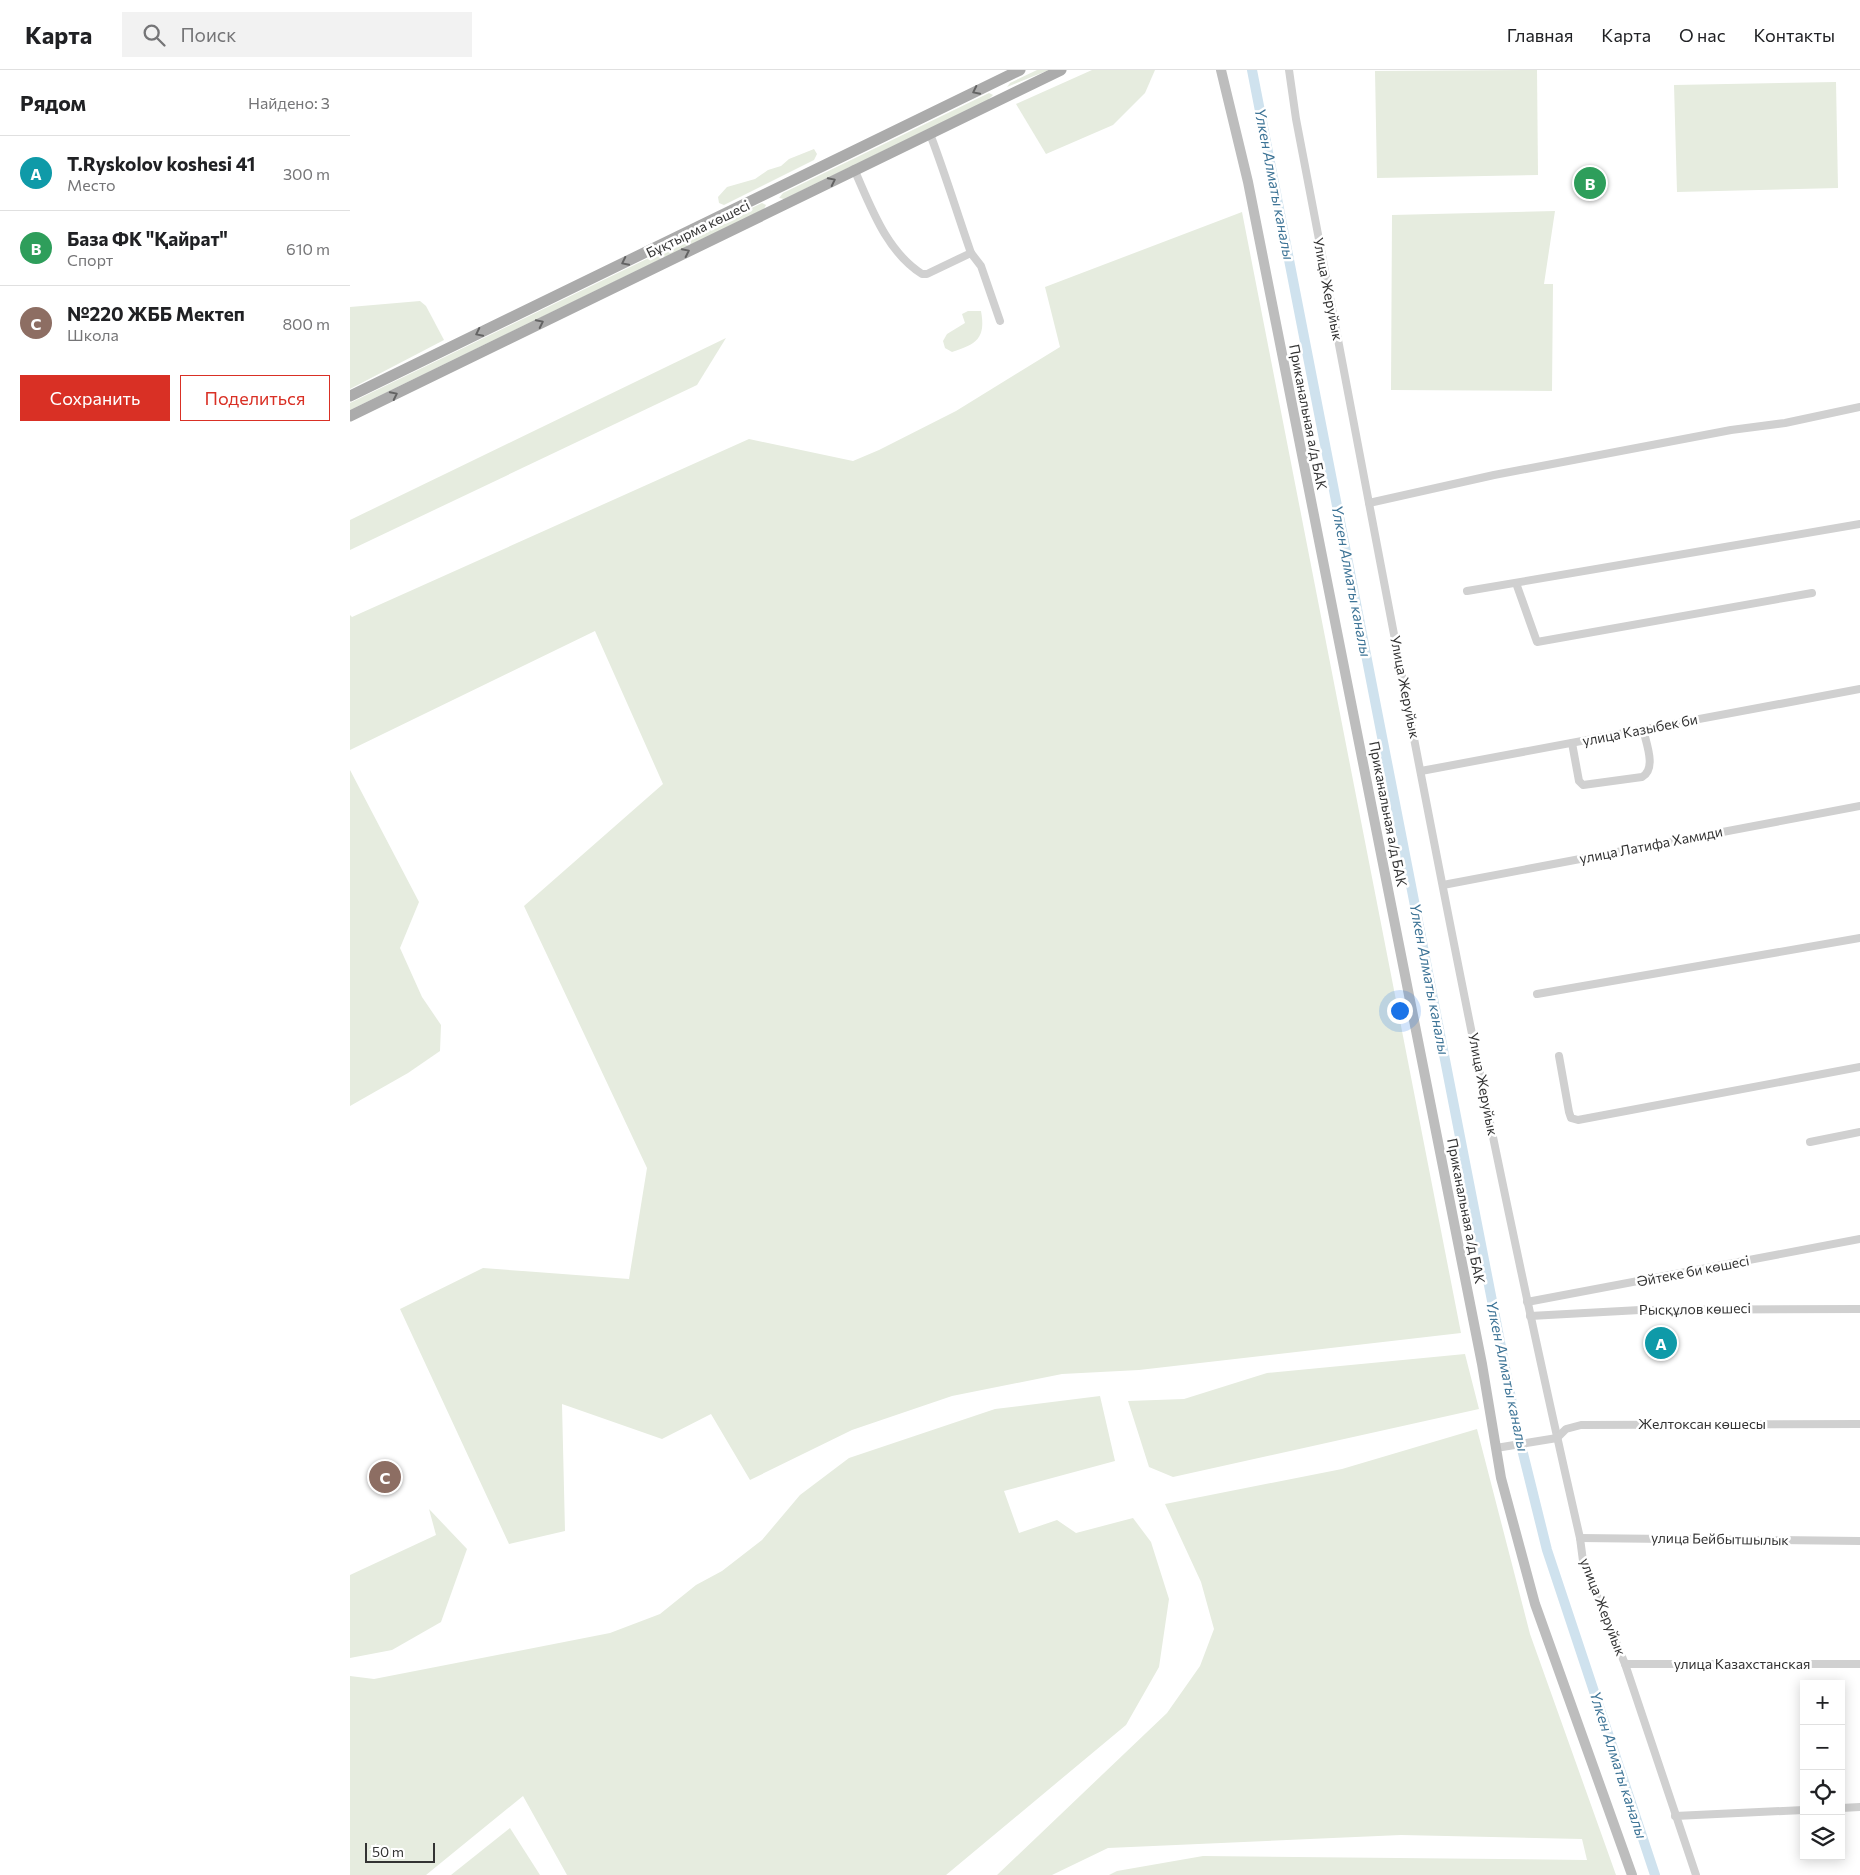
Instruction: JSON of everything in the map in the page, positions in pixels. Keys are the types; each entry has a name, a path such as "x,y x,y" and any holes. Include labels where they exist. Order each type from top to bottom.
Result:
{"main road":[{"name":"Бұқтырма көшесі","path":"350,396 1020,70"},
{"name":"Бұқтырма көшесі","path":"350,416 854,169 1061,70"},
{"path":"994,83 1001,98"},
{"path":"770,192 776,208"}],"street":[{"name":"Приканальная а/д БАК","path":"1221,70 1248,182 1328,582 1479,1348 1501,1478 1535,1604 1632,1875"},
{"name":"Улица Жеруйык","path":"1288,70 1443,885 1527,1302"},
{"path":"930,134 950,186 956,211 971,253 981,266 1000,321"},
{"path":"854,169 881,228 897,251 915,269 927,274 971,253"},
{"path":"1369,503 1494,475 1731,430 1785,423 1860,407"},
{"path":"1467,591 1860,524"},
{"path":"1516,583 1537,642 1812,593"},
{"name":"улица Казыбек би","path":"1421,771 1860,689"},
{"path":"1572,744 1579,781 1583,785 1642,777 1647,774 1650,768 1643,729"},
{"name":"улица Латифа Хамиди","path":"1443,885 1860,806"},
{"path":"1537,994 1860,938"},
{"path":"1559,1056 1569,1112 1571,1118 1578,1120 1860,1067"},
{"path":"1810,1142 1860,1132"},
{"name":"Әйтеке би көшесі","path":"1527,1302 1860,1239"},
{"name":"улица Жеруйык","path":"1527,1302 1584,1561 1624,1664 1696,1875"},
{"name":"Рысқұлов көшесі","path":"1530,1316 1640,1310 1860,1309"},
{"name":"Желтоксан көшесы","path":"1496,1448 1558,1438 1566,1429 1580,1425 1860,1424"},
{"name":"улица Бейбытшылык","path":"1580,1538 1860,1541"},
{"name":"улица Казахстанская","path":"1624,1664 1860,1664"},
{"path":"1845,1808 1860,1807"},
{"path":"1675,1816 1800,1810"}],"shaded area":[{"path":"1037,70 1049,70 1007,87 1010,83"},
{"path":"1092,70 1155,70 1145,93 1113,125 1046,154 1016,104"},
{"path":"1537,70 1538,175 1377,178 1375,71"},
{"path":"1836,82 1838,188 1677,192 1674,85"},
{"path":"989,93 993,95 988,100 784,199 779,198 783,193"},
{"path":"814,149 817,154 814,160 724,205 719,203 718,197 727,187 755,179 768,170 781,166 789,159"},
{"path":"762,203 766,205 764,209 350,410 350,403"},
{"path":"1555,211 1544,284 1553,284 1552,391 1391,390 1392,215"},
{"path":"1242,212 1461,1333 1139,1370 1062,1374 952,1396 852,1430 750,1480 711,1414 662,1439 562,1404 565,1531 509,1544 400,1309 483,1268 629,1279 647,1168 524,906 663,784 595,631 350,750 350,615 352,617 749,439 853,461 879,450 956,411 1060,347 1045,287"},
{"path":"420,301 426,306 444,340 350,389 350,307"},
{"path":"968,311 981,311 981,334 973,343 952,352 945,348 943,341 947,334 965,323 962,314"},
{"path":"726,338 697,385 350,550 350,520"},
{"path":"350,770 419,902 400,948 422,997 441,1025 440,1051 408,1073 350,1106"},
{"path":"1465,1354 1479,1409 1173,1477 1149,1467 1128,1401 1184,1399 1267,1373"},
{"path":"1100,1396 1115,1461 1004,1491 1019,1533 1057,1520 1076,1533 1133,1518 1151,1542 1169,1599 1159,1667 1126,1725 946,1875 567,1875 523,1796 426,1875 350,1875 350,1676 374,1679 610,1633 660,1614 696,1585 722,1571 762,1540 800,1495 849,1458 995,1409"},
{"path":"1477,1429 1530,1634 1616,1875 1109,1875 1117,1871 1203,1856 1587,1860 1582,1839 1401,1835 1108,1848 1052,1875 997,1875 1167,1713 1200,1666 1214,1629 1201,1582 1165,1504 1342,1469"},
{"path":"429,1509 467,1549 441,1622 392,1650 350,1658 350,1575 436,1535"},
{"path":"510,1828 540,1875 451,1875"}],"waterway":[{"name":"Үлкен Алматы каналы","path":"1252,70 1517,1429 1547,1550 1655,1875"}],"place":[{"name":"База ФК \"Қайрат\"","path":"1590,183"},
{"name":"T.Ryskolov koshesi 41","path":"1661,1343"},
{"name":"№220 ЖББ Мектеп","path":"385,1477"}]}
